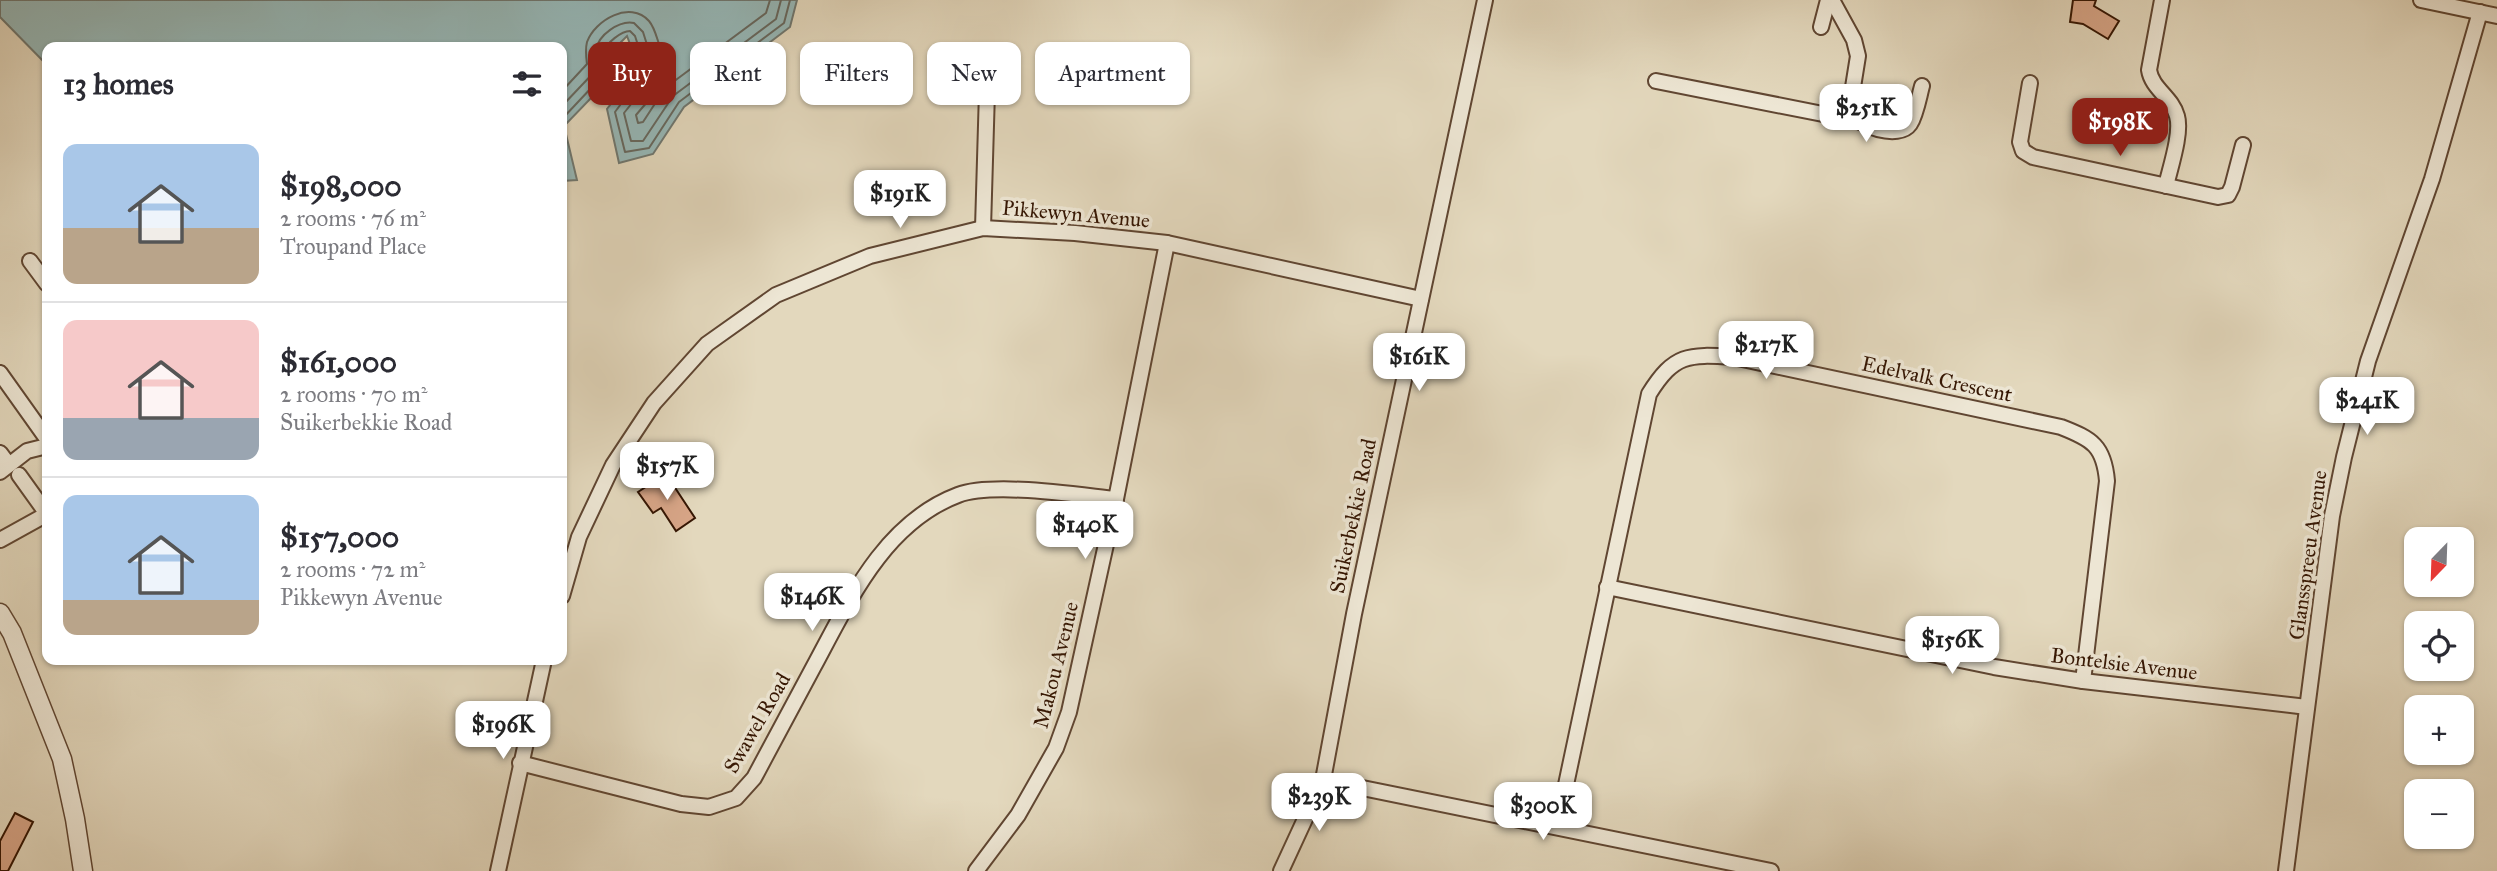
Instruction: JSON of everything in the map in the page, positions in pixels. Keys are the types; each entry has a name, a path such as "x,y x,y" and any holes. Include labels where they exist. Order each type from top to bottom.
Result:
{"street":[{"name":"Suikerbekkie Road","path":"1282,871 1323,780 1354,614 1485,0"},
{"path":"1821,27 1830,0"},
{"path":"1830,0 1854,40 1858,56 1849,112 1852,118 1864,125 1887,131 1904,130 1910,124 1922,86"},
{"path":"2162,0 2149,69 2151,79 2177,116 2177,134 2166,186"},
{"path":"2421,0 2497,16"},
{"name":"Glansspreeu Avenue","path":"2286,871 2332,516 2344,457 2368,360 2432,179 2480,12"},
{"path":"1656,81 1833,116 1849,112"},
{"path":"2030,83 2020,142 2023,152 2033,157 2218,197 2228,195 2232,187 2243,145"},
{"path":"983,228 987,105"},
{"name":"Pikkewyn Avenue","path":"567,579 579,537 613,465 654,403 707,344 776,295 870,256 983,228 1075,233 1167,243 1421,299"},
{"name":"Makou Avenue","path":"976,871 1018,816 1056,748 1069,712 1116,499 1167,243"},
{"path":"30,261 42,277"},
{"name":"Edelvalk Crescent","path":"1558,827 1650,394 1662,374 1679,360 1702,355 1733,357 2061,427 2083,436 2099,448 2106,461 2107,481 2082,681"},
{"path":"0,373 42,432"},
{"path":"9,471 27,451 42,446"},
{"path":"0,453 9,471 42,508"},
{"name":"Swawel Road","path":"520,763 681,804 709,807 736,798 754,778 858,585 888,545 925,512 959,494 999,489 1116,499"},
{"path":"0,540 42,517"},
{"name":"Bontelsie Avenue","path":"1607,587 1994,667 2082,681 2307,707"},
{"path":"0,613 12,633 62,759 83,871"},
{"path":"498,871 543,665"},
{"path":"1323,780 1771,871"}],"water":[{"path":"0,0 797,0 790,27 770,42 690,42 690,102 684,107 653,154 619,163 607,109 610,105 676,105 676,42 629,42 627,36 621,42 588,42 588,101 567,123 567,42 42,42 42,60 0,17"},
{"path":"567,138 577,180 567,181"}],"building":[{"path":"2073,0 2096,0 2094,6 2119,21 2108,39 2083,24 2070,22"},
{"path":"666,474 695,518 676,531 661,508 653,513 638,492"},
{"path":"15,813 33,822 8,871 0,871 0,841"}]}
